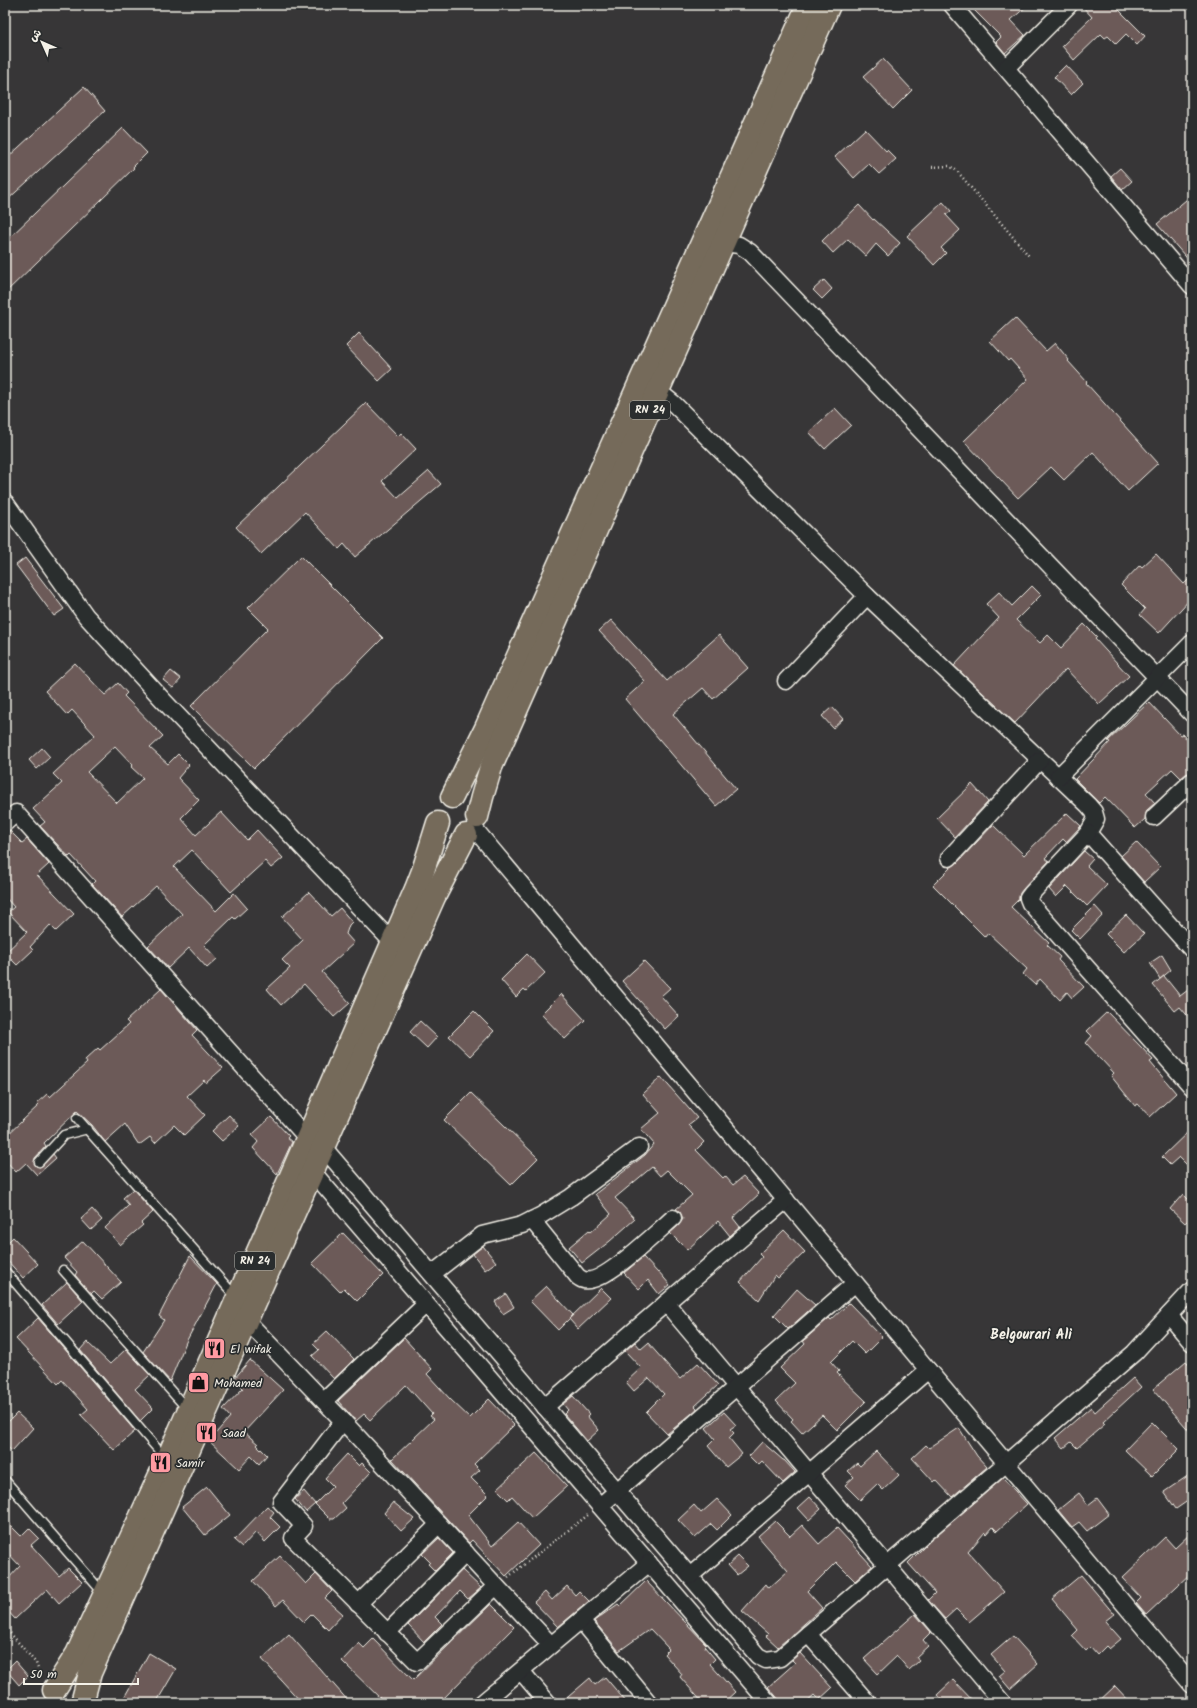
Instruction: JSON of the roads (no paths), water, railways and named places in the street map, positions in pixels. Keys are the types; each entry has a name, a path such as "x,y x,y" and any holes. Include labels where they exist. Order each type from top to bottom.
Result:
{"highway":[{"name":"RN 24","path":"452,797 489,720 808,5"},
{"name":"RN 24","path":"48,1696 77,1654 167,1460 238,1300 434,897 472,826 491,767 829,5"},
{"path":"458,796 470,801 474,805 472,826 459,837 446,833 438,822 438,810 446,800 452,797 458,796"},
{"name":"RN 24","path":"81,1703 90,1673 312,1172 315,1143 393,943 423,871 438,822"},
{"path":"48,1696 60,1689 72,1692 81,1703"}],"street":[{"path":"952,5 1192,286"},
{"path":"1006,68 1069,5"},
{"path":"724,243 739,245 750,252 1192,714"},
{"path":"658,391 673,403 867,596 1058,776 1094,812 1096,819 1088,833 1028,898 1192,1087"},
{"path":"5,502 86,616 393,943"},
{"path":"786,681 867,596"},
{"path":"1058,776 1192,643"},
{"path":"949,858 1040,760"},
{"path":"1154,817 1192,781"},
{"path":"5,823 16,813 432,1274 758,1656 766,1660 780,1658 1134,1353 1192,1290"},
{"path":"472,826 1192,1685"},
{"path":"1088,833 1192,950"},
{"path":"432,1274 482,1234 522,1225 532,1220 571,1196 639,1147"},
{"path":"312,1172 769,1703"},
{"path":"546,1407 786,1200"},
{"path":"532,1220 578,1277 584,1281 594,1279 615,1268 672,1218"},
{"path":"600,1506 855,1283"},
{"path":"666,1303 1003,1703"},
{"path":"324,1401 426,1304"},
{"path":"1169,1315 1192,1343"},
{"path":"246,1320 343,1421 551,1645"},
{"path":"690,1576 928,1370"},
{"path":"343,1421 281,1502 304,1526 293,1538 417,1662 496,1586"},
{"path":"358,1604 439,1524"},
{"path":"387,1633 466,1553"},
{"path":"482,1703 649,1563"},
{"path":"581,1620 649,1703"},
{"path":"808,1634 868,1703"},
{"path":"520,1671 548,1703"}],"lane":[{"path":"77,1118 238,1300"},
{"path":"39,1162 64,1135 88,1129"},
{"path":"63,1270 189,1411"},
{"path":"5,1271 167,1460"},
{"path":"5,1480 105,1596"}],"place":[{"name":"El wifak","path":"214,1349"},
{"name":"Mohamed","path":"199,1383"},
{"name":"Saad","path":"207,1433"},
{"name":"Samir","path":"161,1463"}],"district":[{"name":"Belgourari Ali","path":"1031,1335"}]}
